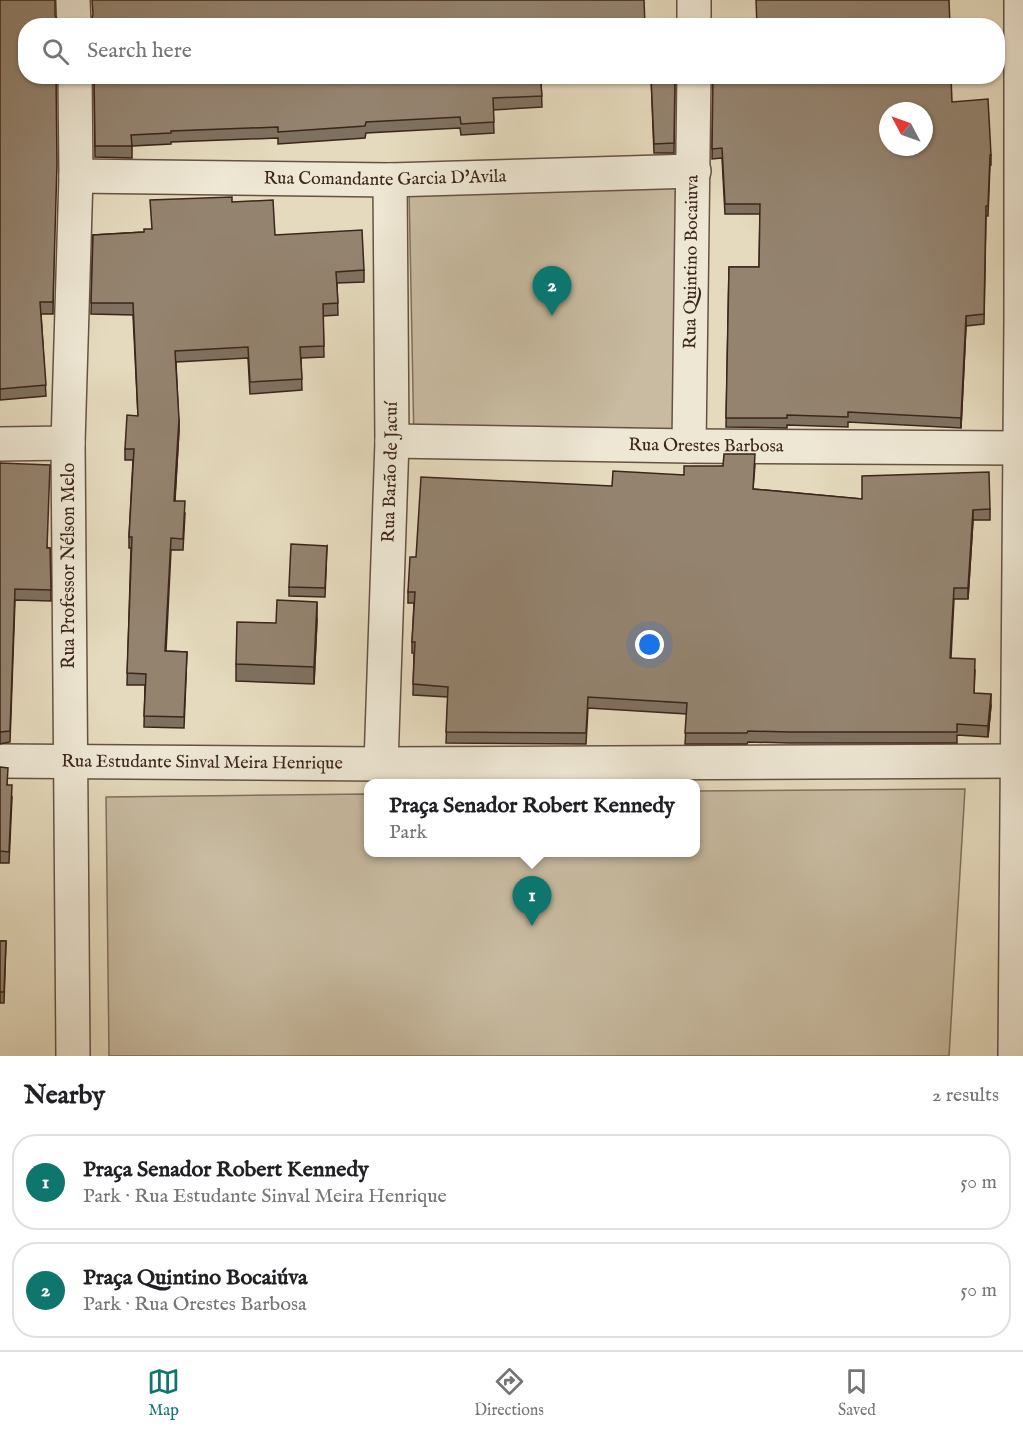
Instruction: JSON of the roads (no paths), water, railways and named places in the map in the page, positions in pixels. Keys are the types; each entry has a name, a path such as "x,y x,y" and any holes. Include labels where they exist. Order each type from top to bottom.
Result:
{"street":[{"path":"73,0 74,18"},
{"path":"694,0 694,18"},
{"path":"1015,1056 1021,0"},
{"name":"Rua Professor Nélson Melo","path":"73,1056 68,443 76,176 75,84"},
{"name":"Rua Quintino Bocaiuva","path":"689,446 694,84"},
{"name":"Rua Comandante Garcia D'Avila","path":"76,176 390,180 694,171"},
{"name":"Rua Barão de Jacuí","path":"381,764 392,441 390,180"},
{"name":"Rua Orestes Barbosa","path":"392,441 1020,448"},
{"path":"0,444 68,443"},
{"name":"Rua Estudante Sinval Meira Henrique","path":"0,761 381,764 1016,761"}],"place":[{"name":"Praça Quintino Bocaiúva","path":"552,316"},
{"name":"Praça Senador Robert Kennedy","path":"532,926"}]}
